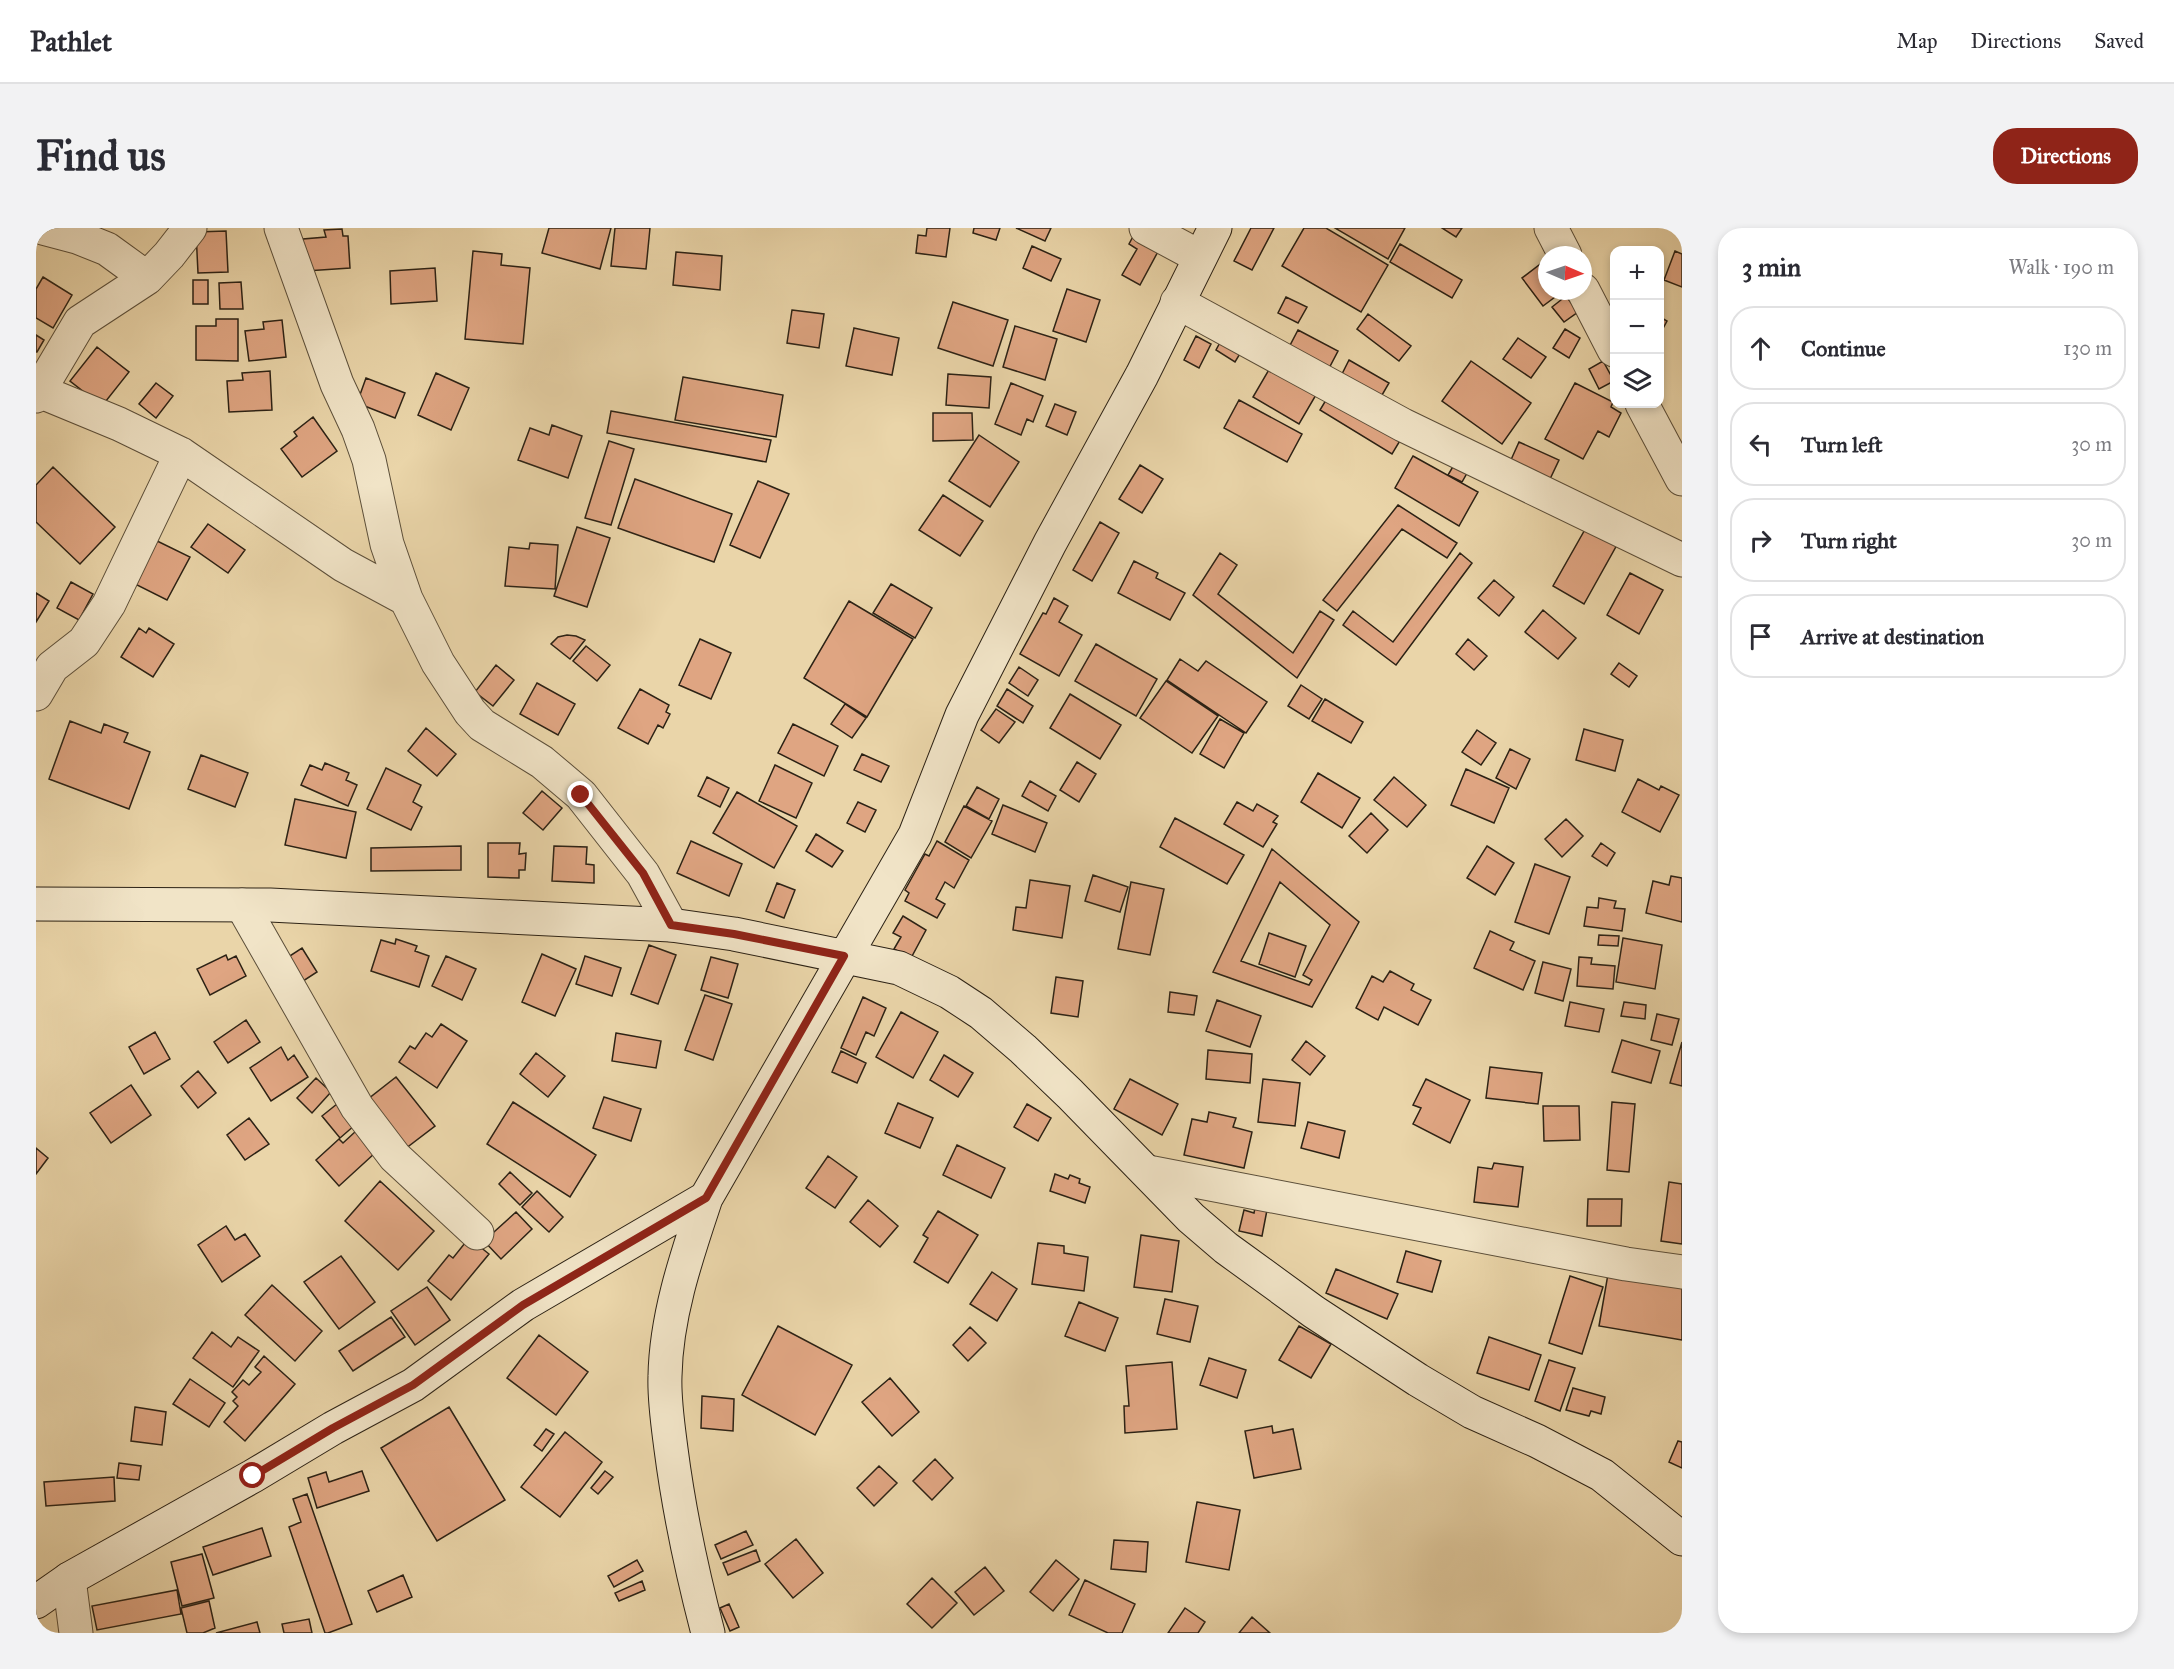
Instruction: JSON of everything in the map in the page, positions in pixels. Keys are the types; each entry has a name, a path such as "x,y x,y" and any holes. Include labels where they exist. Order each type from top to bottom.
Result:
{"street":[{"path":"43,228 78,237 107,249 147,278"},
{"path":"190,228 147,278 80,322 37,394 119,424 181,454 343,565 406,599"},
{"path":"281,228 337,384 358,429 369,460 387,544 406,599 438,663 470,712 482,725 542,762 581,795 643,873 671,925"},
{"path":"1146,228 1200,257"},
{"path":"708,1633 691,1565 676,1487 664,1376 671,1320 685,1262 706,1198 915,835 962,715 1050,543 1142,375 1215,228"},
{"path":"1551,228 1560,246"},
{"path":"1588,300 1610,342"},
{"path":"1178,302 1402,425 1682,560"},
{"path":"1644,408 1682,479"},
{"path":"36,694 52,667 84,642 109,604 181,454"},
{"path":"36,904 242,905 383,909 671,925 734,934 899,968 949,992 981,1013 1071,1094 1191,1218 1226,1248 1314,1312 1418,1380 1472,1412 1537,1441 1602,1475 1682,1539"},
{"path":"242,905 357,1107 395,1156 477,1233"},
{"path":"1148,1172 1626,1264 1682,1272"},
{"path":"36,1602 69,1579 243,1482 333,1428 413,1385 523,1305 706,1198"},
{"path":"69,1579 76,1633"}],"building":[{"path":"549,228 611,228 600,269 542,253"},
{"path":"615,228 650,228 646,269 611,266"},
{"path":"927,228 950,228 946,257 916,253 918,235 926,236"},
{"path":"974,228 1000,228 996,240 973,233"},
{"path":"1016,228 1051,228 1045,241"},
{"path":"1251,228 1274,228 1252,270 1234,261"},
{"path":"1304,228 1326,228 1388,265 1361,312 1282,266"},
{"path":"1335,228 1405,228 1388,259"},
{"path":"1442,228 1462,228 1456,237"},
{"path":"342,229 343,236 348,236 350,268 306,271 303,239 326,237 324,230"},
{"path":"226,231 228,272 198,273 196,232"},
{"path":"1136,231 1161,246 1140,285 1122,275 1137,249 1129,244"},
{"path":"1400,244 1462,280 1452,298 1390,262"},
{"path":"1032,246 1061,259 1051,281 1023,268"},
{"path":"473,251 502,254 501,265 530,268 523,344 465,339"},
{"path":"1675,251 1682,254 1682,287 1664,280"},
{"path":"676,252 722,256 720,290 673,285"},
{"path":"1538,266 1538,299 1522,278"},
{"path":"435,268 437,301 391,304 390,271"},
{"path":"43,277 72,295 53,328 36,318 36,289"},
{"path":"193,280 208,280 208,304 193,304"},
{"path":"241,282 243,309 220,309 219,283"},
{"path":"1067,289 1100,300 1086,342 1053,331"},
{"path":"1286,297 1307,307 1298,323 1278,313"},
{"path":"1538,300 1551,300 1543,306"},
{"path":"1561,300 1569,300 1578,312 1564,322 1552,307"},
{"path":"953,302 1008,320 993,366 938,348"},
{"path":"792,310 824,314 819,348 787,343"},
{"path":"1368,314 1411,346 1399,361 1357,329"},
{"path":"216,319 238,319 238,361 196,360 196,326 216,326"},
{"path":"282,320 286,357 249,361 245,331 264,329 263,322"},
{"path":"1015,326 1057,339 1045,380 1003,367"},
{"path":"854,328 899,338 892,375 846,366"},
{"path":"1565,329 1580,338 1569,358 1553,348"},
{"path":"1298,330 1338,351 1326,374 1286,353"},
{"path":"36,335 44,340 37,352 36,352"},
{"path":"1224,335 1244,347 1235,362 1216,350"},
{"path":"1196,336 1211,344 1199,368 1184,360"},
{"path":"1518,338 1546,357 1531,378 1503,359"},
{"path":"97,347 129,372 102,406 70,381"},
{"path":"1349,360 1389,383 1378,402 1339,380"},
{"path":"1274,361 1320,388 1299,424 1253,397"},
{"path":"1471,361 1531,403 1502,444 1442,401"},
{"path":"1603,361 1610,374 1610,383 1599,389 1589,369"},
{"path":"270,371 272,410 229,412 227,381 243,380 242,373"},
{"path":"436,373 469,388 451,430 418,415"},
{"path":"948,374 991,377 989,408 946,405"},
{"path":"683,377 783,395 776,437 675,420"},
{"path":"366,378 405,393 395,418 357,403"},
{"path":"156,383 173,396 156,418 139,404"},
{"path":"1011,383 1043,396 1033,422 1027,419 1021,435 995,424"},
{"path":"1575,383 1610,400 1610,408 1621,413 1609,437 1598,431 1583,459 1545,439"},
{"path":"1332,390 1404,434 1392,454 1320,410"},
{"path":"1239,400 1302,434 1287,462 1224,428"},
{"path":"1055,404 1076,412 1067,435 1046,426"},
{"path":"611,411 771,440 766,462 607,433"},
{"path":"933,413 972,413 973,440 933,441"},
{"path":"313,417 337,451 302,477 281,449 297,436 294,432"},
{"path":"552,425 582,436 568,478 518,460 530,428 549,435"},
{"path":"979,435 1019,462 990,507 949,481"},
{"path":"609,441 634,449 611,525 585,518"},
{"path":"1519,442 1559,460 1550,479 1510,462"},
{"path":"1413,456 1478,492 1459,526 1395,488"},
{"path":"1458,458 1471,466 1462,482 1448,475"},
{"path":"1140,465 1163,479 1142,513 1119,499"},
{"path":"53,467 115,527 80,564 36,522 36,485"},
{"path":"635,479 732,514 714,562 618,528"},
{"path":"758,481 789,494 760,558 730,545"},
{"path":"943,495 983,521 960,556 919,530"},
{"path":"1398,505 1457,543 1447,558 1402,529 1337,611 1323,600"},
{"path":"1100,522 1119,533 1092,581 1073,570"},
{"path":"208,524 245,550 228,573 191,547"},
{"path":"1587,526 1618,543 1584,604 1553,586"},
{"path":"577,527 610,538 587,607 554,596"},
{"path":"151,538 190,557 167,600 129,581"},
{"path":"530,543 558,545 555,589 505,586 509,547 529,549"},
{"path":"1220,553 1237,565 1218,594 1293,653 1320,611 1334,620 1297,678 1193,595"},
{"path":"1460,553 1472,563 1396,665 1343,625 1353,611 1393,642"},
{"path":"1134,561 1158,573 1156,578 1185,593 1170,620 1118,593"},
{"path":"1630,573 1663,590 1639,634 1607,615"},
{"path":"1494,580 1514,597 1499,616 1478,598"},
{"path":"71,582 93,594 79,620 57,608"},
{"path":"891,584 932,608 915,638 873,613"},
{"path":"36,593 49,601 36,622"},
{"path":"1054,598 1068,606 1059,622 1082,635 1059,676 1020,654"},
{"path":"849,601 913,639 867,717 804,678"},
{"path":"1543,610 1576,638 1558,659 1525,632"},
{"path":"139,628 146,633 149,628 174,644 153,677 121,657"},
{"path":"567,635 585,640 570,659 551,644 558,637"},
{"path":"700,639 731,653 711,699 679,685"},
{"path":"1468,639 1487,656 1474,670 1456,654"},
{"path":"1096,644 1157,679 1136,716 1075,681"},
{"path":"586,646 610,665 597,681 573,661"},
{"path":"1180,659 1198,671 1206,661 1267,702 1246,733 1167,680"},
{"path":"1619,663 1637,676 1629,687 1611,674"},
{"path":"496,665 514,680 493,706 475,692"},
{"path":"1019,667 1038,680 1028,696 1009,683"},
{"path":"1166,681 1218,716 1192,753 1140,718"},
{"path":"537,683 575,704 558,735 520,714"},
{"path":"1301,685 1322,699 1309,719 1288,706"},
{"path":"640,689 669,705 666,712 670,714 663,728 658,725 648,744 618,728"},
{"path":"1007,689 1033,706 1023,723 997,706"},
{"path":"1070,694 1121,725 1100,759 1050,728"},
{"path":"1325,699 1363,722 1351,743 1312,721"},
{"path":"845,704 866,718 852,738 831,724"},
{"path":"996,709 1015,722 999,743 981,730"},
{"path":"1220,719 1244,733 1224,768 1200,754"},
{"path":"70,721 101,733 104,724 128,733 124,742 150,752 129,809 49,779"},
{"path":"793,724 838,746 824,776 778,753"},
{"path":"426,728 456,754 437,776 408,751"},
{"path":"1584,729 1623,740 1615,771 1576,760"},
{"path":"1477,730 1496,743 1481,765 1462,752"},
{"path":"1510,749 1530,759 1516,789 1496,778"},
{"path":"862,754 889,766 881,782 854,770"},
{"path":"201,755 248,773 235,807 188,789"},
{"path":"1077,762 1096,774 1079,802 1060,790"},
{"path":"325,763 349,773 346,780 357,785 348,806 301,785 310,765 322,770"},
{"path":"775,765 812,783 796,818 759,801"},
{"path":"386,768 421,785 413,802 422,807 411,830 367,809"},
{"path":"1466,769 1509,788 1494,823 1451,805"},
{"path":"1318,773 1360,798 1342,828 1301,802"},
{"path":"707,777 729,788 720,807 698,796"},
{"path":"1394,777 1426,805 1407,827 1374,800"},
{"path":"1638,779 1659,790 1661,786 1679,795 1660,832 1622,812"},
{"path":"1030,781 1056,796 1048,811 1022,796"},
{"path":"977,787 999,799 989,819 966,806"},
{"path":"542,791 562,808 543,830 523,813"},
{"path":"737,792 797,826 774,868 713,833"},
{"path":"295,799 356,812 346,858 285,845"},
{"path":"858,802 876,810 865,832 847,823"},
{"path":"1237,802 1253,811 1257,804 1278,816 1273,822 1277,824 1263,847 1224,824"},
{"path":"1003,805 1047,823 1035,852 992,834"},
{"path":"964,806 992,821 971,858 945,842"},
{"path":"1371,813 1388,830 1367,853 1349,836"},
{"path":"1175,818 1244,855 1227,884 1160,847"},
{"path":"1566,819 1583,836 1562,857 1545,839"},
{"path":"816,834 843,851 832,867 806,851"},
{"path":"691,841 742,864 729,896 677,873"},
{"path":"937,841 969,860 954,888 945,882 936,899 945,904 937,918 905,901 909,893 905,890 925,854 929,856"},
{"path":"488,843 520,843 519,854 526,853 525,870 519,870 519,878 488,877"},
{"path":"1601,843 1615,853 1607,866 1592,856"},
{"path":"461,846 461,870 371,871 371,848"},
{"path":"554,846 587,847 586,864 594,865 594,883 552,881"},
{"path":"1487,846 1514,863 1495,895 1467,878"},
{"path":"1272,849 1359,922 1312,1007 1213,972","holes":["1280,882 1330,925 1303,975 1312,980 1309,985 1241,961"]},
{"path":"1535,864 1570,877 1549,934 1515,922"},
{"path":"1093,875 1128,887 1120,912 1085,901"},
{"path":"1671,876 1682,878 1682,922 1646,913 1653,881 1669,885"},
{"path":"1030,880 1070,886 1062,938 1013,930 1016,907 1026,908"},
{"path":"1131,882 1164,889 1150,955 1118,949"},
{"path":"777,883 795,890 784,918 766,911"},
{"path":"1599,898 1616,901 1614,908 1625,909 1622,931 1584,926 1587,907 1598,908"},
{"path":"903,916 926,930 911,958 894,949 901,937 893,933"},
{"path":"1490,931 1514,942 1510,950 1535,961 1523,990 1474,968"},
{"path":"1269,933 1306,946 1295,977 1259,964"},
{"path":"1599,935 1619,936 1618,946 1598,945"},
{"path":"1623,938 1662,945 1655,989 1616,982"},
{"path":"396,939 417,946 415,951 429,956 419,987 371,971 381,940 395,944"},
{"path":"649,945 676,955 658,1004 631,994"},
{"path":"302,948 317,972 297,985 282,961"},
{"path":"542,954 576,969 555,1016 522,1002"},
{"path":"226,955 228,960 236,956 246,976 210,995 197,969"},
{"path":"446,956 476,969 462,1000 432,986"},
{"path":"585,956 621,968 612,996 576,984"},
{"path":"711,957 738,964 728,998 701,990"},
{"path":"1579,957 1592,958 1591,964 1615,966 1613,989 1577,986"},
{"path":"1543,962 1571,969 1563,1001 1535,993"},
{"path":"1390,971 1414,984 1411,990 1431,1000 1418,1025 1384,1007 1378,1020 1356,1008 1372,976 1383,982"},
{"path":"1056,977 1083,981 1078,1017 1051,1013"},
{"path":"1170,992 1197,996 1194,1015 1168,1012"},
{"path":"705,995 732,1004 713,1060 685,1050"},
{"path":"863,997 886,1008 874,1036 866,1032 856,1055 841,1048"},
{"path":"1217,1000 1261,1016 1250,1047 1206,1031"},
{"path":"1570,1002 1604,1009 1599,1032 1565,1026"},
{"path":"1624,1002 1646,1005 1645,1019 1621,1016"},
{"path":"901,1012 938,1032 913,1078 876,1057"},
{"path":"1657,1014 1679,1019 1672,1045 1651,1040"},
{"path":"246,1020 260,1042 228,1063 214,1042"},
{"path":"441,1024 467,1041 437,1088 399,1062 410,1046 415,1049 426,1033 432,1037"},
{"path":"155,1032 170,1059 144,1074 129,1047"},
{"path":"616,1033 661,1041 656,1068 612,1061"},
{"path":"1622,1040 1660,1051 1651,1083 1612,1072"},
{"path":"1306,1041 1325,1056 1310,1075 1292,1060"},
{"path":"1682,1042 1682,1086 1670,1083"},
{"path":"281,1047 288,1060 294,1055 308,1077 271,1101 250,1068"},
{"path":"1208,1050 1252,1054 1250,1083 1206,1079"},
{"path":"841,1051 866,1063 857,1083 832,1072"},
{"path":"536,1053 565,1076 548,1097 520,1074"},
{"path":"944,1055 973,1073 958,1097 930,1080"},
{"path":"1490,1067 1542,1073 1538,1104 1486,1098"},
{"path":"198,1071 216,1093 198,1108 181,1086"},
{"path":"396,1077 435,1126 401,1152 363,1103"},
{"path":"316,1078 331,1092 312,1113 297,1098"},
{"path":"1130,1079 1178,1104 1162,1135 1114,1109"},
{"path":"1263,1079 1300,1083 1295,1126 1258,1122"},
{"path":"1426,1079 1470,1100 1450,1143 1413,1124 1421,1108 1413,1105"},
{"path":"131,1085 151,1115 111,1143 90,1113"},
{"path":"604,1097 641,1109 631,1141 593,1128"},
{"path":"513,1102 596,1155 570,1197 487,1144"},
{"path":"1612,1102 1635,1104 1629,1172 1607,1170"},
{"path":"898,1103 933,1118 920,1148 885,1133"},
{"path":"337,1104 355,1125 340,1138 322,1116"},
{"path":"1027,1104 1051,1118 1038,1141 1014,1127"},
{"path":"1543,1106 1579,1106 1580,1140 1544,1141"},
{"path":"1209,1112 1236,1118 1233,1127 1252,1132 1244,1168 1184,1155 1192,1119 1207,1122"},
{"path":"249,1118 269,1144 245,1160 227,1135"},
{"path":"1308,1122 1345,1131 1339,1158 1301,1148"},
{"path":"356,1131 375,1153 339,1186 316,1160 339,1139 343,1143"},
{"path":"957,1145 1005,1168 991,1198 943,1175"},
{"path":"36,1148 48,1158 36,1174"},
{"path":"828,1156 857,1177 835,1208 806,1188"},
{"path":"1494,1163 1523,1167 1518,1207 1474,1202 1478,1167 1492,1169"},
{"path":"510,1172 532,1193 520,1205 499,1184"},
{"path":"1055,1174 1068,1179 1070,1175 1080,1179 1079,1183 1090,1187 1085,1203 1050,1191"},
{"path":"380,1181 434,1231 398,1270 345,1221"},
{"path":"1669,1182 1682,1184 1682,1244 1661,1241"},
{"path":"537,1191 563,1217 549,1232 522,1207"},
{"path":"1588,1199 1622,1199 1621,1226 1587,1226"},
{"path":"868,1200 898,1226 880,1247 850,1222"},
{"path":"1255,1208 1267,1210 1262,1236 1239,1231 1244,1210 1254,1213"},
{"path":"938,1211 978,1235 948,1283 914,1262 928,1238 923,1235"},
{"path":"516,1212 532,1229 501,1259 484,1241"},
{"path":"226,1226 235,1240 245,1234 260,1256 222,1282 198,1245"},
{"path":"1141,1235 1179,1241 1172,1292 1134,1287"},
{"path":"469,1238 489,1254 451,1300 428,1281 449,1255 453,1258"},
{"path":"1038,1243 1064,1246 1064,1253 1088,1257 1084,1291 1032,1284"},
{"path":"1406,1251 1441,1261 1432,1292 1397,1282"},
{"path":"341,1256 375,1302 339,1329 304,1282"},
{"path":"1336,1269 1398,1294 1387,1319 1326,1293"},
{"path":"992,1272 1017,1289 997,1321 970,1304"},
{"path":"1608,1274 1682,1287 1682,1340 1599,1326"},
{"path":"1570,1276 1603,1287 1582,1354 1549,1343"},
{"path":"272,1285 322,1331 295,1361 245,1315"},
{"path":"427,1287 450,1320 415,1345 391,1311"},
{"path":"1165,1299 1198,1306 1190,1342 1157,1334"},
{"path":"1079,1302 1118,1318 1105,1351 1065,1336"},
{"path":"391,1317 405,1337 353,1371 339,1351"},
{"path":"778,1326 852,1365 815,1435 742,1395"},
{"path":"1299,1326 1331,1344 1311,1378 1279,1360"},
{"path":"970,1327 986,1343 968,1361 953,1345"},
{"path":"212,1332 231,1347 238,1337 259,1351 233,1387 193,1358"},
{"path":"539,1335 588,1372 556,1415 507,1378"},
{"path":"1489,1337 1541,1355 1529,1390 1477,1373"},
{"path":"264,1356 295,1384 245,1441 224,1422 238,1406 233,1401 237,1397 232,1392 243,1380 249,1385 261,1372 255,1367"},
{"path":"1209,1358 1246,1370 1237,1398 1200,1385"},
{"path":"1549,1360 1575,1368 1560,1411 1535,1401"},
{"path":"1172,1362 1177,1429 1125,1433 1124,1406 1129,1406 1126,1366"},
{"path":"890,1378 919,1412 892,1436 862,1402"},
{"path":"190,1379 225,1403 209,1427 173,1404"},
{"path":"1573,1388 1605,1397 1601,1414 1591,1411 1589,1416 1566,1410"},
{"path":"702,1396 734,1399 733,1431 701,1428"},
{"path":"135,1407 166,1412 162,1445 131,1441"},
{"path":"449,1407 505,1500 437,1541 381,1448"},
{"path":"1272,1426 1273,1433 1293,1429 1301,1469 1254,1478 1245,1431"},
{"path":"546,1429 554,1434 542,1451 534,1445"},
{"path":"565,1432 602,1462 560,1517 521,1487"},
{"path":"1678,1441 1682,1442 1682,1468 1669,1462"},
{"path":"935,1459 953,1478 932,1500 913,1481"},
{"path":"119,1463 141,1466 139,1480 117,1478"},
{"path":"879,1466 897,1483 874,1506 857,1488"},
{"path":"362,1471 369,1491 317,1508 308,1478 326,1472 329,1482"},
{"path":"605,1471 613,1477 598,1494 591,1488"},
{"path":"114,1477 115,1501 46,1506 44,1482"},
{"path":"307,1494 352,1624 328,1633 325,1633 289,1527 301,1522 293,1499"},
{"path":"1197,1502 1240,1510 1229,1570 1186,1562"},
{"path":"262,1528 271,1556 213,1575 203,1547"},
{"path":"746,1531 753,1545 721,1559 715,1545"},
{"path":"796,1539 823,1573 793,1598 765,1564"},
{"path":"1114,1540 1148,1542 1146,1572 1111,1569"},
{"path":"756,1550 760,1561 728,1575 723,1563"},
{"path":"202,1554 214,1598 182,1606 171,1562"},
{"path":"637,1560 643,1571 614,1587 608,1576"},
{"path":"1056,1560 1079,1579 1053,1611 1030,1592"},
{"path":"985,1567 1004,1591 974,1615 955,1592"},
{"path":"403,1575 412,1597 377,1612 368,1591"},
{"path":"932,1578 957,1603 932,1628 907,1604"},
{"path":"1085,1580 1135,1604 1122,1633 1108,1633 1069,1615"},
{"path":"642,1581 645,1590 619,1601 615,1593"},
{"path":"177,1590 181,1614 97,1630 92,1606"},
{"path":"209,1601 215,1628 203,1633 187,1633 181,1608"},
{"path":"729,1604 739,1627 730,1631 720,1608"},
{"path":"1185,1608 1205,1622 1198,1633 1168,1633"},
{"path":"1252,1617 1270,1633 1239,1633"},
{"path":"309,1619 312,1633 284,1633 282,1624"},
{"path":"257,1622 260,1633 216,1633"}],"route":[{"path":"253,1476 333,1428 413,1385 523,1305 706,1198 844,956 734,934 671,925 643,873 581,795"}]}
